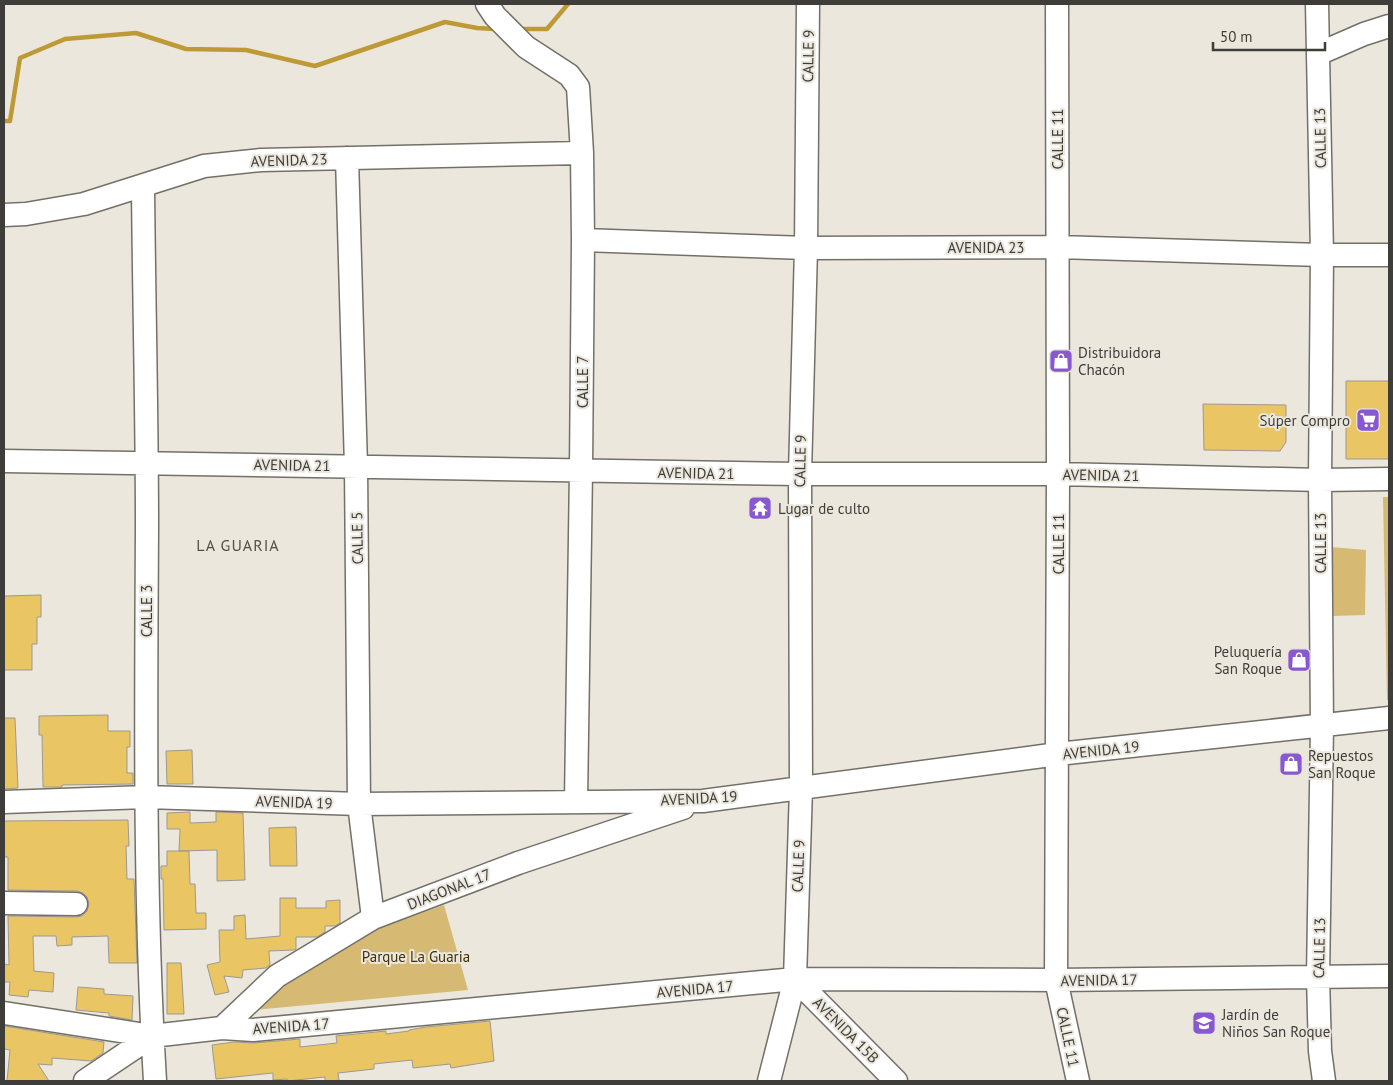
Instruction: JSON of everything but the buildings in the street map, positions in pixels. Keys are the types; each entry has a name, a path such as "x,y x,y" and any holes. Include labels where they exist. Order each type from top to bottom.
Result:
{"street":[{"name":"CALLE 9","path":"769,1081 795,979 801,788 800,474 806,248 808,4"},
{"name":"CALLE 11","path":"1058,4 1058,754 1056,980 1078,1081"},
{"name":"CALLE 13","path":"1317,4 1322,255 1320,480 1322,726 1318,977 1320,1051 1324,1081"},
{"name":"CALLE 7","path":"497,17 526,47 569,75 578,87 582,153 583,240 576,801"},
{"path":"1318,54 1364,34 1389,26"},
{"name":"AVENIDA 23","path":"4,215 26,214 84,204 204,166 261,160 582,153"},
{"name":"CALLE 5","path":"346,158 356,466 360,804 373,918"},
{"name":"CALLE 3","path":"143,186 147,463 146,797 152,1036 155,1081"},
{"name":"AVENIDA 23","path":"583,240 806,248 1058,247 1322,255 1389,254"},
{"name":"AVENIDA 21","path":"4,461 800,474 1058,474 1320,480 1389,479"},
{"name":"AVENIDA 19","path":"4,802 146,797 360,804 703,801 1058,754 1389,718"},
{"name":"DIAGONAL 17","path":"222,1028 277,976 373,918 518,863 703,801"},
{"path":"4,903 76,904"},
{"name":"AVENIDA 17","path":"4,1013 152,1036 222,1028 252,1030 795,979 1056,980 1389,976"},
{"name":"AVENIDA 15B","path":"795,979 896,1081"},
{"path":"85,1081 152,1036"}],"green space":[{"path":"1383,497 1389,497 1389,700 1387,700"},
{"path":"1331,547 1366,550 1365,615 1333,616"},
{"name":"Parque La Guaria","path":"444,905 468,990 254,1010 256,1003 334,950 382,927"}],"waterway":[{"path":"518,29 547,29 568,4"},
{"path":"4,121 10,121 20,58 65,39 136,33 186,49 246,50 315,66 445,22 477,28 495,29"}],"place":[{"name":"Distribuidora Chacón","path":"1061,361"},
{"name":"Súper Compro","path":"1368,420"},
{"name":"Lugar de culto","path":"760,508"},
{"name":"Peluquería San Roque","path":"1299,660"},
{"name":"Repuestos San Roque","path":"1291,764"},
{"name":"Jardín de Niños San Roque","path":"1204,1023"}],"district":[{"name":"LA GUARIA","path":"238,545"}]}
